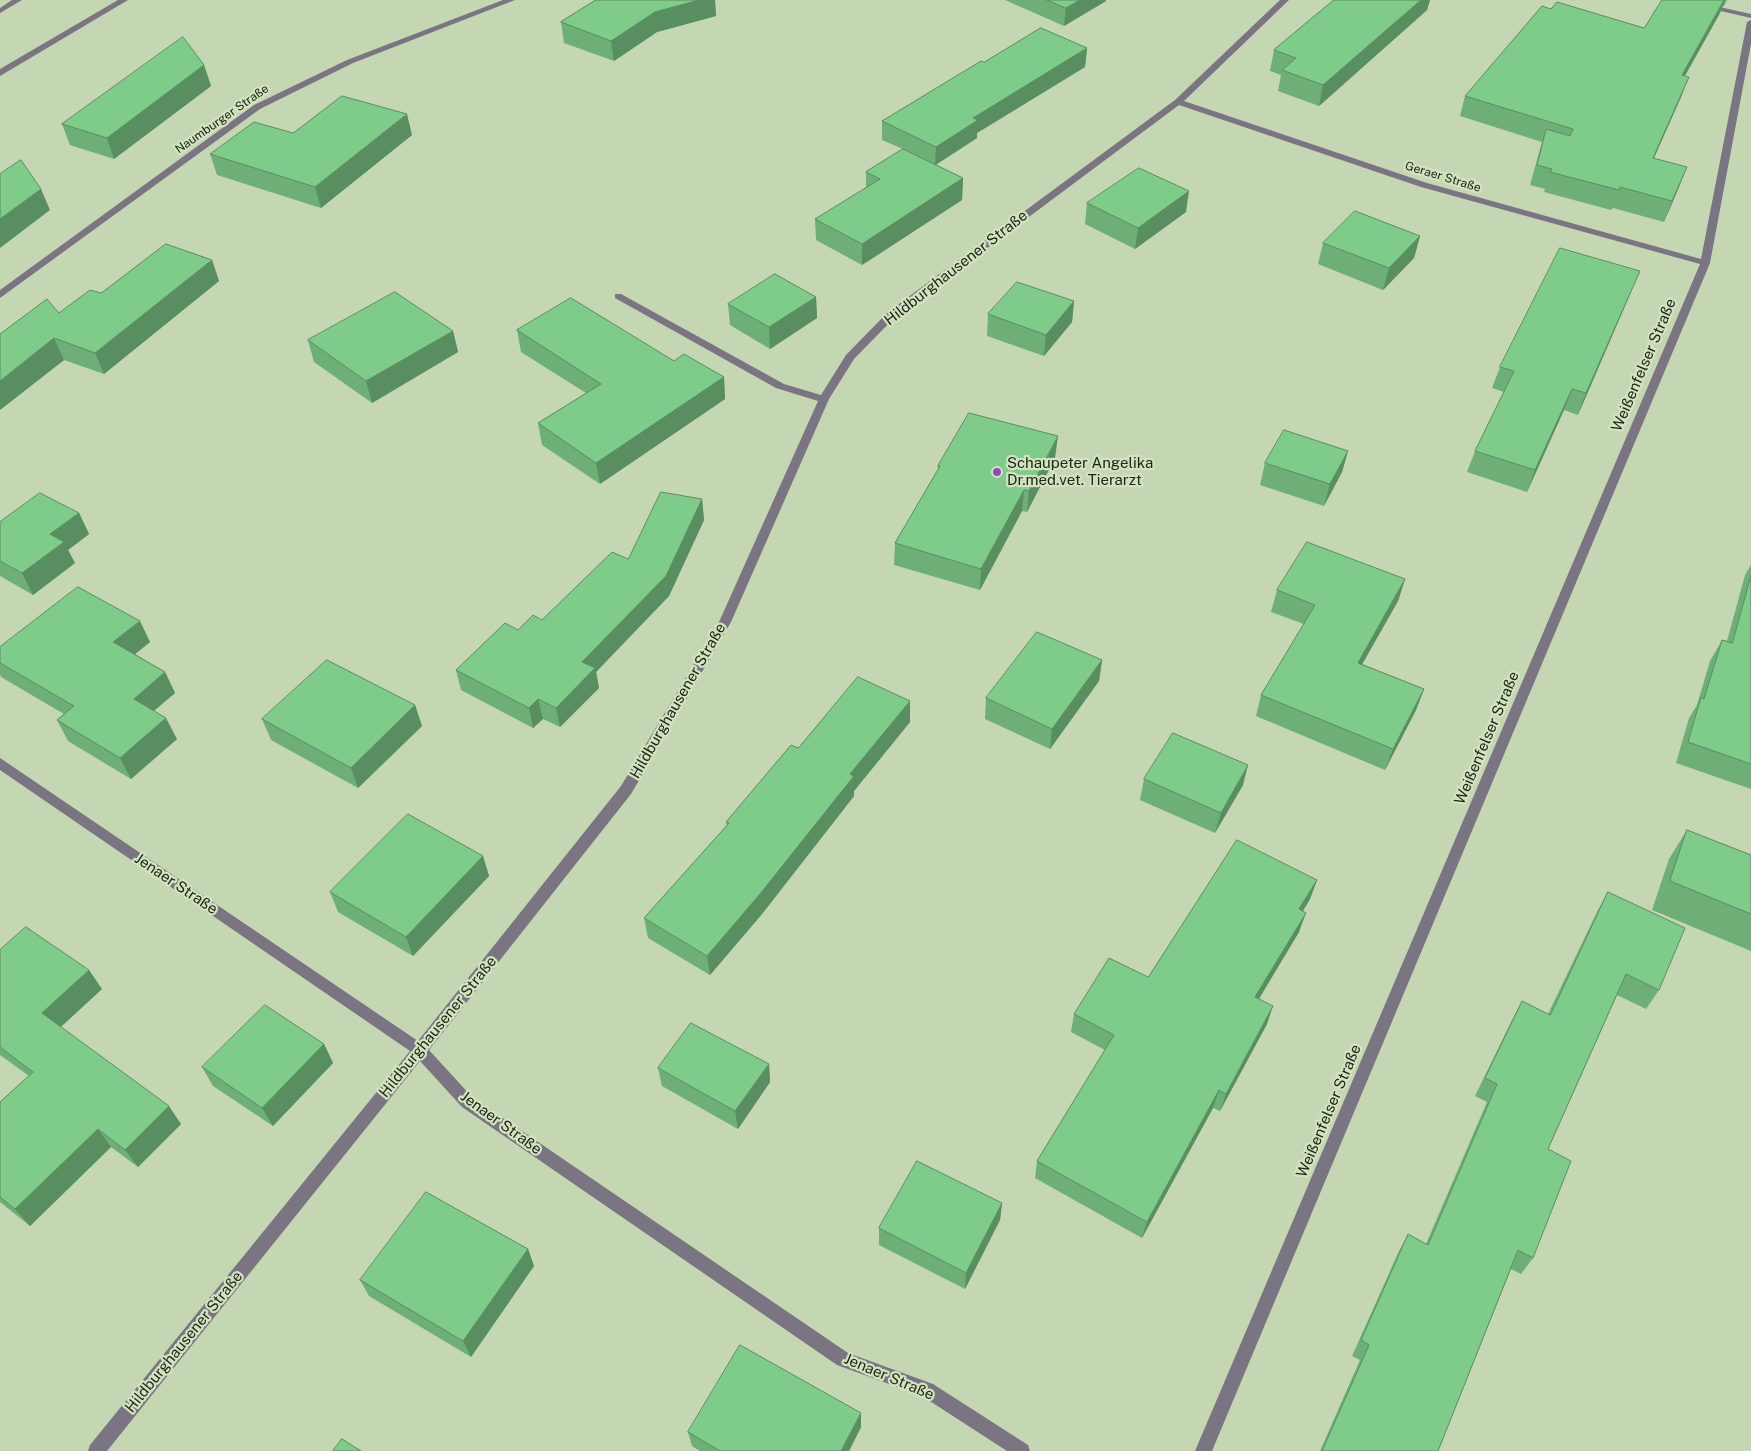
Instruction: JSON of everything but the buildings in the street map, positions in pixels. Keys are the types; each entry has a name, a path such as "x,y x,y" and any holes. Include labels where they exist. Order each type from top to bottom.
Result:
{"street":[{"path":"0,11 18,0"},
{"path":"0,72 124,0"},
{"name":"Naumburger Straße","path":"0,295 257,107 301,82 376,49 511,0"},
{"name":"Hildburghausener Straße","path":"96,1451 420,1050 626,790 725,622 824,398 850,357 892,314 1178,102 1285,0"},
{"path":"1677,0 1751,16"},
{"name":"Weißenfelser Straße","path":"1203,1451 1705,263 1751,22"},
{"name":"Geraer Straße","path":"1178,102 1424,185 1705,263"},
{"path":"618,296 780,386 824,398"},
{"name":"Jenaer Straße","path":"0,764 420,1050 467,1102 843,1359 927,1390 1022,1451"}],"place":[{"name":"Schaupeter Angelika Dr.med.vet. Tierarzt","path":"997,472"}]}
